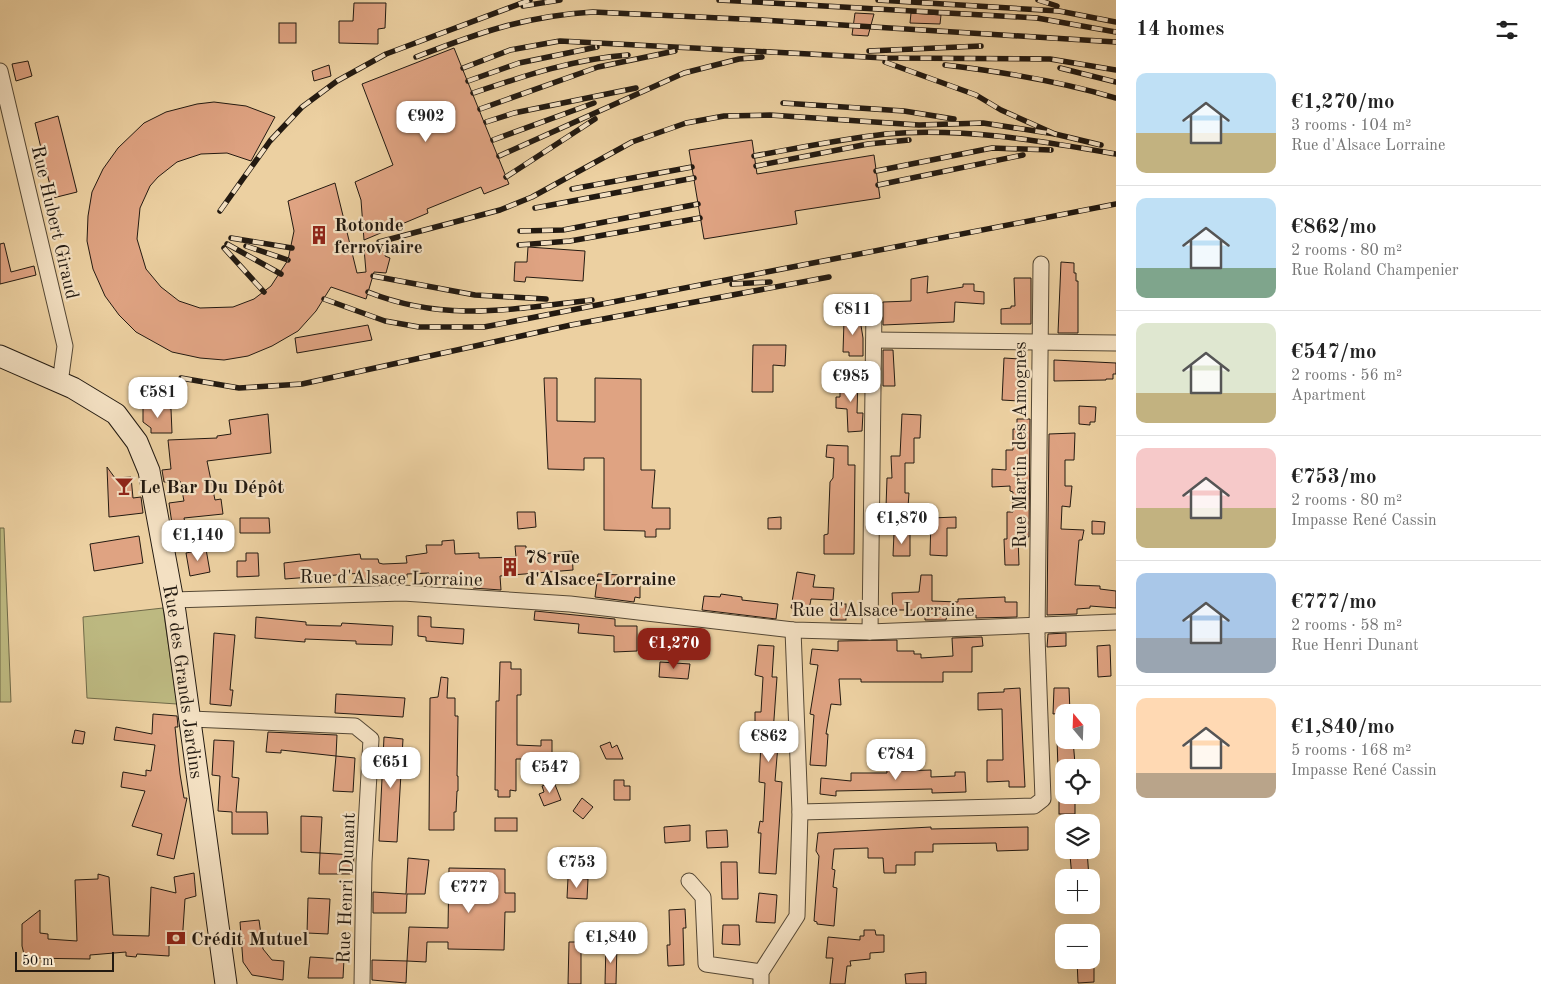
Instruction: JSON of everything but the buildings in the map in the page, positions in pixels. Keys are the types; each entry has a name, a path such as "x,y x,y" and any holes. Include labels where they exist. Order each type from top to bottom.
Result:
{"main road":[{"name":"Rue des Grands Jardins","path":"0,356 60,383 116,414 137,442 149,470 173,600 191,719 222,979"}],"street":[{"name":"Rue Hubert Giraud","path":"0,71 65,346 60,383"},
{"name":"Rue Martin des Amognes","path":"800,812 1034,806 1043,799 1038,627 1041,264"},
{"path":"870,632 874,307"},
{"path":"874,340 1116,343"},
{"name":"Rue d'Alsace Lorraine","path":"173,600 403,593 570,604 793,630 870,632 1038,627 1116,622"},
{"path":"689,881 703,897 706,964 761,978 797,916 800,812 793,630"},
{"name":"Rue Henri Dunant","path":"191,719 355,726 371,739 364,862 362,984"}],"shaded area":[{"path":"0,528 4,528 11,702 0,702"},
{"path":"163,608 177,704 87,698 83,617"}],"railway":[{"path":"220,211 270,141 302,107 337,81 386,54 530,0"},
{"path":"523,6 560,0"},
{"path":"719,0 1037,18 1116,32"},
{"path":"878,0 1059,11 1116,22"},
{"path":"1038,0 1057,6"},
{"path":"416,57 460,40 502,27 545,17 593,12 762,20 1116,42"},
{"path":"463,68 510,50 560,41 885,58 1050,59 1116,70"},
{"path":"869,51 981,46"},
{"path":"468,81 519,63 597,47"},
{"path":"480,109 598,67 675,51"},
{"path":"473,93 569,64 628,55"},
{"path":"499,156 684,73 739,59 762,57"},
{"path":"885,62 976,95 1001,110 1055,134 1101,145"},
{"path":"945,65 1031,78 1116,98"},
{"path":"1060,68 1116,82"},
{"path":"486,122 514,113 636,88"},
{"path":"493,140 594,103"},
{"path":"783,103 904,111 954,119"},
{"path":"379,242 500,210 532,197 632,142 686,123 724,116 770,115 919,125 983,123 1055,134"},
{"path":"506,177 595,119"},
{"path":"754,156 853,138 915,132 1001,136 1116,154"},
{"path":"756,166 868,144 909,140"},
{"path":"876,171 992,148 1051,150"},
{"path":"878,185 1023,155"},
{"path":"572,189 692,167"},
{"path":"535,208 694,178"},
{"path":"520,231 563,230 698,204"},
{"path":"324,299 385,321 419,327 484,327 1116,204"},
{"path":"519,245 570,241 700,218"},
{"path":"231,238 292,248"},
{"path":"227,244 281,274"},
{"path":"246,246 288,260"},
{"path":"224,248 264,292"},
{"path":"373,276 475,295 546,299"},
{"path":"181,378 239,388 302,384 571,325 829,277"},
{"path":"732,284 770,282"},
{"path":"368,292 397,302 452,311 507,310 592,300"}],"place":[{"name":"Rotonde ferroviaire","path":"319,235"},
{"name":"Le Bar Du Dépôt","path":"124,486"},
{"name":"78 rue d'Alsace-Lorraine","path":"510,567"},
{"name":"Crédit Mutuel","path":"176,938"}]}
